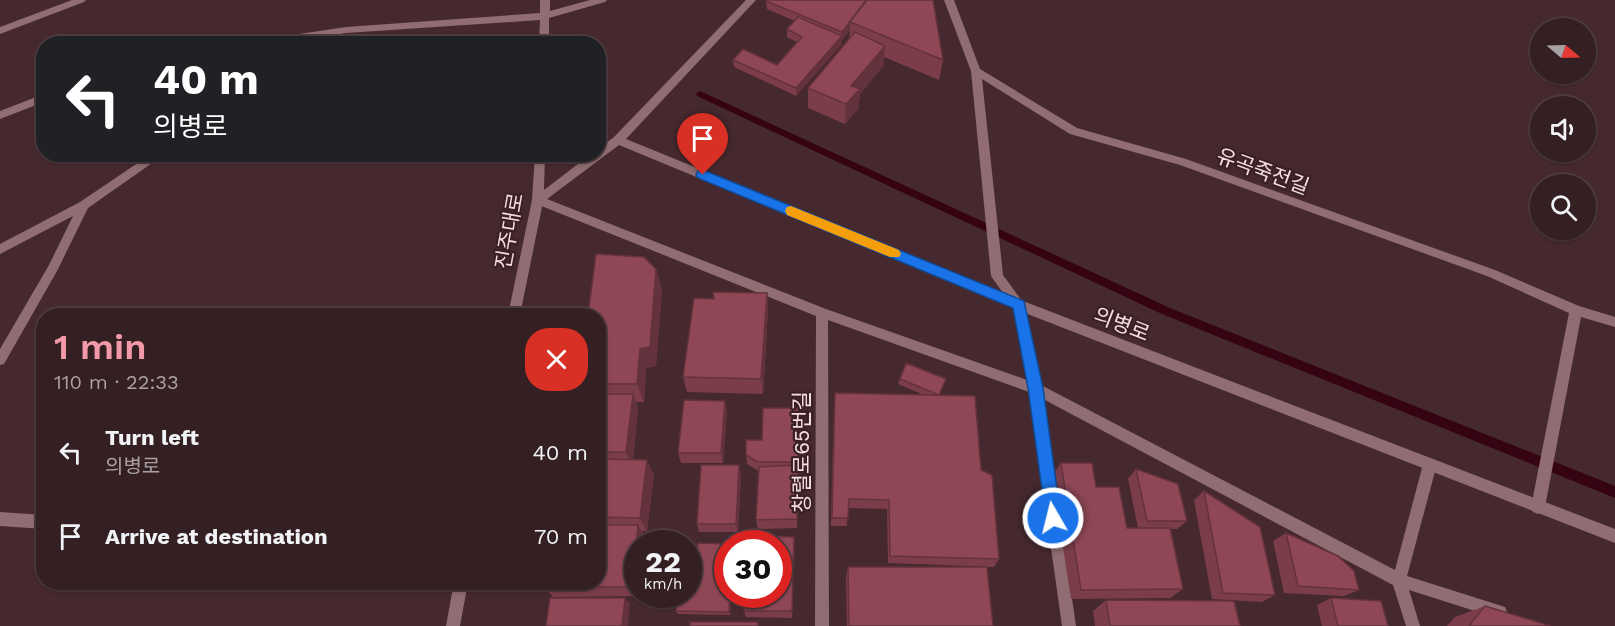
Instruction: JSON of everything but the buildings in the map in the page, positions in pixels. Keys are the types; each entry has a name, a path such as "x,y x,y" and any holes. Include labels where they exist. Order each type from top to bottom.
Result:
{"street":[{"path":"0,31 81,0"},
{"path":"544,36 545,0"},
{"path":"544,16 579,0"},
{"path":"306,36 346,30 544,16 602,0"},
{"path":"606,149 618,140 750,0"},
{"path":"949,0 976,71 997,276 1019,305 1035,388 1069,626"},
{"name":"유곡죽전길","path":"976,71 1074,131 1193,166 1491,273 1576,310 1615,322"},
{"path":"0,115 36,101"},
{"name":"의병로","path":"618,140 1019,305 1430,464 1540,502 1615,536"},
{"path":"0,249 84,205 148,162"},
{"name":"진주대로","path":"515,308 538,200 540,162"},
{"path":"538,200 589,162"},
{"path":"538,200 822,313 1035,388 1399,580 1512,615"},
{"path":"0,360 53,268 84,205"},
{"path":"1540,502 1576,310"},
{"name":"창렬로65번길","path":"822,313 822,626"},
{"path":"1413,626 1399,580 1430,464"},
{"path":"0,519 36,521"},
{"path":"453,626 460,590"}],"waterway":[{"path":"700,94 1166,311 1615,492"}],"slow traffic":[{"path":"791,211 894,254"}],"route":[{"path":"703,175 1019,305 1035,388 1053,518"}]}
